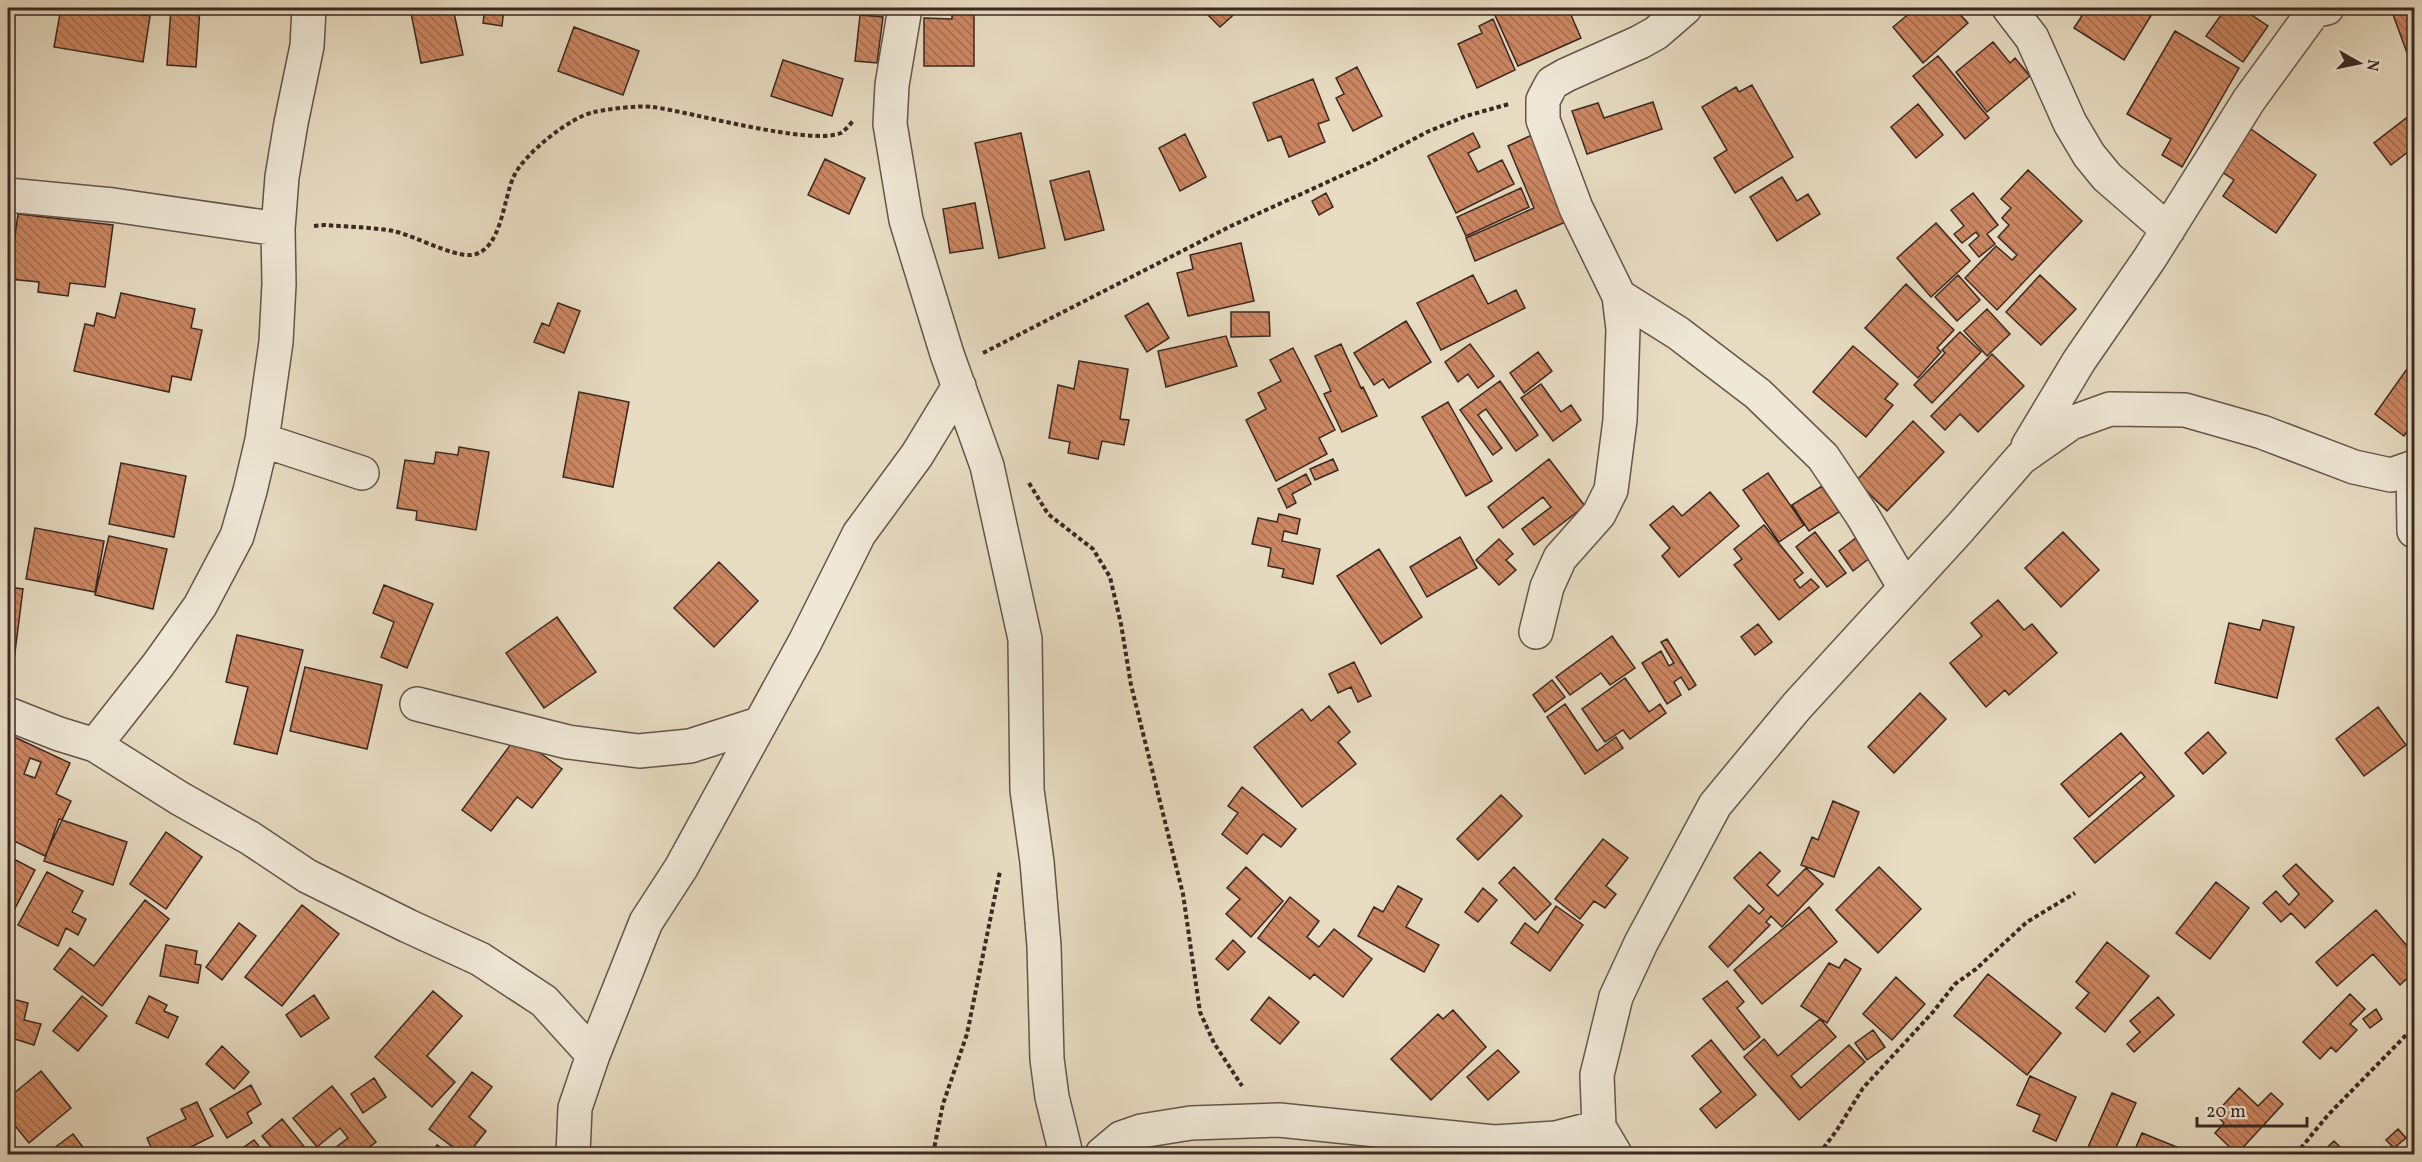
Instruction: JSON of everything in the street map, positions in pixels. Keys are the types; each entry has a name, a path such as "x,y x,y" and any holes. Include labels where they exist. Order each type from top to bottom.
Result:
{"street":[{"path":"95,745 200,606 237,536 250,492 262,440 276,342 282,177 308,46 309,8"},
{"path":"905,8 892,84 890,124 906,220 956,378 987,466 1025,639 1027,790 1037,862 1044,946 1047,1059 1052,1097 1066,1155"},
{"path":"1536,632 1547,587 1560,558 1599,514 1611,490 1620,420 1623,329 1619,296 1576,208 1543,120 1543,100 1552,84 1566,75 1656,33 1685,8"},
{"path":"2009,8 2032,38 2066,114 2088,155 2107,177 2168,230"},
{"path":"1102,1155 1121,1137 1141,1131 1191,1123 1279,1120 1489,1148 1556,1138 1607,1141 1597,1075 1616,997 1641,943 1715,805 1797,706 2021,458 2079,361 2168,230 2249,100 2319,9"},
{"path":"8,195 113,205 279,234"},
{"path":"1619,296 1678,333 1758,394 1823,457 1862,514 1905,588"},
{"path":"573,1155 575,1108 593,1055 646,921 681,868 805,642 859,534 916,455 956,378"},
{"path":"2021,458 2071,423 2110,409 2185,410 2262,432 2354,467 2391,475 2414,468 2415,531"},
{"path":"262,440 362,473"},
{"path":"417,704 568,742 639,751 690,746 759,724"},
{"path":"8,714 58,734 95,745 179,798 250,838 307,876 480,959 544,1001 593,1055"}],"path":[{"path":"956,378 1231,226 1369,163 1428,132 1466,116 1504,105 1543,100"},
{"path":"279,234 325,225 392,231 421,239 444,250 469,255 479,253 491,243 498,228 514,174 550,136 593,112 651,107 798,134 830,136 842,132 859,114"},
{"path":"1026,478 1048,514 1093,549 1110,577 1121,624 1131,685 1183,894 1200,1012 1214,1043 1240,1085 1279,1120"},
{"path":"933,1155 943,1104 967,1034 1003,863"},
{"path":"1819,1155 1863,1088 1933,1012 1955,984 1976,969 2027,922 2075,893"},
{"path":"2296,1155 2328,1115 2415,1027"}],"building":[{"path":"61,8 100,8 150,16 143,62 54,47"},
{"path":"171,8 200,8 196,67 167,65"},
{"path":"410,8 453,8 463,55 421,63"},
{"path":"485,8 504,8 502,26 483,23"},
{"path":"952,8 974,8 974,66 924,66 924,18 952,19"},
{"path":"1201,8 1241,8 1220,27"},
{"path":"1505,8 1568,8 1581,38 1518,66 1494,13"},
{"path":"1916,8 1954,8 1968,23 1923,63 1893,27"},
{"path":"2087,8 2155,9 2124,60 2074,28"},
{"path":"2226,8 2241,8 2268,26 2243,62 2206,36"},
{"path":"2414,8 2414,72 2391,9"},
{"path":"860,15 883,17 877,63 855,61"},
{"path":"1493,19 1515,70 1477,88 1458,44 1482,33 1479,26"},
{"path":"574,27 639,51 623,95 558,71"},
{"path":"2175,31 2239,68 2182,167 2162,155 2171,139 2127,114"},
{"path":"1993,42 2010,63 2015,58 2030,76 1987,112 1956,72"},
{"path":"1938,56 1989,118 1965,139 1913,76"},
{"path":"783,60 843,79 832,116 771,96"},
{"path":"1357,67 1382,116 1353,131 1336,98 1344,94 1336,78"},
{"path":"1313,79 1329,120 1318,124 1325,142 1289,157 1281,136 1268,141 1253,103"},
{"path":"1752,85 1793,157 1735,193 1714,158 1727,150 1702,107 1736,87 1739,92"},
{"path":"1653,102 1662,129 1587,154 1572,111 1598,103 1604,118"},
{"path":"1918,104 1943,135 1916,158 1891,127"},
{"path":"2414,112 2414,159 2408,152 2391,165 2374,143"},
{"path":"2248,127 2316,175 2276,233 2223,196 2234,180 2219,170"},
{"path":"1021,133 1045,248 999,258 975,143"},
{"path":"1473,133 1480,147 1468,153 1478,172 1502,160 1514,184 1456,213 1428,156"},
{"path":"1185,134 1206,177 1180,191 1159,148"},
{"path":"1534,134 1570,220 1475,261 1466,238 1534,208 1508,146"},
{"path":"825,159 865,178 849,214 808,195"},
{"path":"2028,170 2082,221 1997,310 1965,278 1996,246 2012,260 2017,255 1998,237 2009,225 2002,218 2011,208 2001,199"},
{"path":"1089,171 1104,230 1065,240 1050,181"},
{"path":"1782,177 1797,201 1808,194 1820,214 1777,241 1750,197"},
{"path":"1521,188 1529,207 1466,236 1457,217"},
{"path":"1326,193 1333,207 1319,215 1312,201"},
{"path":"1973,193 1998,225 1987,234 1995,244 1979,257 1969,245 1979,236 1976,232 1962,243 1954,234 1964,226 1951,210"},
{"path":"975,203 983,248 950,253 943,209"},
{"path":"18,214 113,225 105,287 70,283 68,296 38,292 39,282 9,279"},
{"path":"1936,223 1970,261 1931,297 1897,258"},
{"path":"1241,243 1254,301 1188,316 1177,273 1193,269 1190,255"},
{"path":"1473,275 1488,304 1516,290 1525,308 1441,350 1417,303"},
{"path":"1958,275 1980,300 1957,321 1935,297"},
{"path":"2040,275 2076,309 2041,345 2006,312"},
{"path":"1906,284 1954,330 1937,348 1941,352 1918,378 1865,328"},
{"path":"121,293 195,309 191,328 202,330 191,380 172,376 169,392 74,371 85,324 94,326 97,313 115,318"},
{"path":"558,303 580,311 564,353 534,342 542,323 549,326"},
{"path":"1148,303 1169,338 1147,352 1125,316"},
{"path":"1987,309 2010,334 1987,356 1964,331"},
{"path":"1231,312 1269,312 1270,336 1231,337"},
{"path":"1406,321 1431,362 1389,388 1383,379 1374,385 1354,353"},
{"path":"1960,332 1981,352 1932,403 1914,385 1945,353 1942,350"},
{"path":"1226,336 1237,366 1166,387 1158,351"},
{"path":"1341,344 1377,416 1342,432 1324,394 1331,391 1315,356"},
{"path":"1470,344 1494,376 1478,388 1468,374 1458,382 1445,362"},
{"path":"1853,346 1898,384 1885,399 1893,405 1866,437 1813,392"},
{"path":"1293,348 1335,430 1319,438 1327,454 1276,481 1246,420 1266,409 1258,393 1281,381 1270,360"},
{"path":"1538,352 1552,371 1524,393 1510,373"},
{"path":"1992,354 2024,386 1978,432 1960,414 1945,430 1931,416"},
{"path":"2414,359 2414,421 2404,436 2375,414"},
{"path":"1079,361 1128,369 1120,419 1129,420 1124,445 1102,441 1098,459 1068,453 1070,442 1049,438 1058,385 1074,389"},
{"path":"1500,381 1538,435 1516,451 1486,409 1478,415 1502,448 1493,455 1460,410"},
{"path":"1541,384 1561,412 1571,405 1581,420 1553,441 1521,398"},
{"path":"579,392 629,402 613,487 563,477"},
{"path":"1448,402 1492,481 1466,496 1422,417"},
{"path":"1913,421 1944,452 1887,511 1856,481"},
{"path":"459,447 489,452 476,530 416,520 417,511 397,508 405,460 434,464 436,452 458,455"},
{"path":"1333,459 1338,470 1315,480 1310,469"},
{"path":"1549,459 1585,506 1534,545 1522,529 1551,507 1543,497 1503,528 1488,507"},
{"path":"121,463 186,476 174,537 109,524"},
{"path":"1768,473 1804,525 1779,542 1743,490"},
{"path":"1306,474 1311,484 1292,494 1296,503 1287,508 1278,489"},
{"path":"1822,486 1839,512 1809,531 1792,505"},
{"path":"1710,492 1739,526 1679,577 1662,556 1670,548 1650,525 1673,506 1682,516"},
{"path":"1279,514 1300,519 1297,534 1284,531 1282,541 1320,549 1313,584 1282,577 1284,569 1268,566 1271,548 1252,544 1258,518 1277,522"},
{"path":"1764,525 1803,573 1794,580 1800,588 1811,579 1819,587 1779,620 1734,565 1742,559 1734,549"},
{"path":"35,528 104,541 95,592 26,579"},
{"path":"1815,532 1846,573 1827,587 1796,547"},
{"path":"2063,532 2099,570 2061,607 2025,568"},
{"path":"109,536 167,549 153,609 95,595"},
{"path":"1460,537 1477,568 1427,597 1410,567"},
{"path":"1857,537 1871,557 1853,571 1839,551"},
{"path":"1499,539 1513,554 1506,560 1516,570 1499,585 1476,560"},
{"path":"1379,549 1422,617 1381,644 1337,576"},
{"path":"719,562 758,601 714,647 674,608"},
{"path":"384,585 433,604 407,668 381,657 394,622 373,613"},
{"path":"8,587 23,589 14,660 8,659"},
{"path":"1998,600 2024,630 2032,624 2057,653 2009,695 2005,690 1986,707 1950,663 1982,636 1971,623"},
{"path":"557,617 596,672 544,708 506,653"},
{"path":"2263,620 2294,627 2277,698 2215,683 2229,623 2260,630"},
{"path":"1758,624 1772,642 1755,655 1741,637"},
{"path":"237,635 303,650 277,754 234,744 248,687 226,682"},
{"path":"1612,636 1635,668 1610,685 1601,673 1570,695 1556,677"},
{"path":"1667,639 1696,685 1689,690 1681,677 1674,682 1681,695 1667,704 1642,663 1661,651 1669,666 1674,663 1661,642"},
{"path":"1354,662 1371,696 1358,702 1351,687 1338,693 1329,674"},
{"path":"305,667 382,685 367,749 290,731"},
{"path":"1625,678 1649,712 1660,704 1666,713 1630,739 1623,730 1605,742 1582,709"},
{"path":"1552,680 1565,697 1545,712 1533,695"},
{"path":"1920,693 1946,719 1894,773 1868,747"},
{"path":"1565,704 1597,751 1616,737 1623,748 1585,774 1547,717"},
{"path":"1329,706 1350,732 1338,742 1356,764 1302,807 1254,747 1302,709 1311,721"},
{"path":"2378,707 2406,745 2364,776 2336,739"},
{"path":"2208,732 2226,753 2203,774 2185,753"},
{"path":"2121,733 2174,796 2095,863 2074,838 2145,777 2141,772 2089,817 2061,784"},
{"path":"10,735 70,763 56,794 71,801 45,856 8,838 8,742","holes":["30,758 41,762 35,778 24,774"]},
{"path":"517,736 562,769 532,808 517,797 491,831 462,810"},
{"path":"1242,787 1296,829 1281,847 1263,834 1247,854 1222,834 1238,813 1228,806"},
{"path":"1501,795 1522,816 1478,860 1457,839"},
{"path":"1833,801 1859,812 1834,877 1801,865 1812,837 1818,840"},
{"path":"59,819 127,842 113,885 44,861"},
{"path":"166,832 202,857 166,909 130,884"},
{"path":"1603,839 1628,858 1606,886 1616,894 1605,908 1594,901 1580,919 1555,899"},
{"path":"1760,852 1780,871 1767,885 1778,896 1806,868 1823,884 1782,927 1771,916 1766,922 1770,925 1728,967 1709,947 1749,905 1759,914 1764,909 1734,878"},
{"path":"8,856 35,870 11,916 8,914"},
{"path":"2296,864 2333,901 2305,928 2291,913 2281,922 2263,903 2276,891 2289,905 2299,894 2283,876"},
{"path":"1246,867 1283,901 1251,937 1226,914 1240,899 1227,888"},
{"path":"1514,867 1551,904 1535,920 1499,883"},
{"path":"1879,867 1921,909 1878,953 1836,910"},
{"path":"47,872 83,891 72,912 86,919 78,935 66,928 58,946 18,925"},
{"path":"2216,882 2249,908 2210,959 2176,933"},
{"path":"1398,886 1422,899 1406,927 1439,945 1424,972 1358,936 1374,907 1383,912"},
{"path":"1483,888 1497,900 1478,922 1465,912"},
{"path":"1290,897 1319,921 1307,937 1319,947 1334,929 1372,959 1343,997 1314,974 1310,979 1258,938"},
{"path":"145,900 169,919 102,1006 54,969 70,948 94,966"},
{"path":"302,905 339,934 282,1006 245,977"},
{"path":"1556,906 1583,925 1550,971 1511,943 1525,923 1538,933"},
{"path":"1809,907 1837,942 1762,1004 1734,970"},
{"path":"2376,910 2414,954 2414,972 2400,985 2373,954 2337,986 2316,962"},
{"path":"239,923 256,936 222,980 206,967"},
{"path":"1233,940 1245,952 1228,970 1216,959"},
{"path":"2107,942 2149,976 2105,1032 2076,1008 2089,993 2076,982"},
{"path":"166,945 197,951 195,964 201,965 198,983 160,976"},
{"path":"1845,959 1861,969 1827,1023 1801,1006 1829,963 1839,968"},
{"path":"1988,974 2061,1033 2027,1075 1954,1016"},
{"path":"1896,977 1925,1004 1892,1040 1863,1014"},
{"path":"1727,981 1744,1002 1737,1008 1760,1037 1744,1050 1703,999"},
{"path":"433,991 462,1016 427,1056 455,1082 432,1107 375,1057"},
{"path":"2350,994 2365,1009 2350,1024 2357,1030 2336,1052 2331,1047 2320,1059 2303,1042"},
{"path":"314,995 329,1018 301,1037 286,1015"},
{"path":"82,996 107,1016 78,1051 53,1031"},
{"path":"149,996 167,1005 164,1011 178,1017 168,1038 136,1023"},
{"path":"1269,997 1299,1022 1280,1044 1251,1020"},
{"path":"2158,997 2174,1015 2134,1052 2127,1044 2140,1032 2130,1021"},
{"path":"8,998 28,1003 24,1020 41,1024 34,1045 8,1037"},
{"path":"2376,1009 2382,1019 2370,1028 2363,1019"},
{"path":"1453,1010 1486,1047 1431,1100 1391,1059 1438,1014 1443,1019"},
{"path":"1820,1019 1836,1037 1791,1076 1801,1088 1849,1045 1865,1062 1799,1120 1744,1057 1764,1039 1778,1056"},
{"path":"1873,1030 1885,1047 1867,1060 1855,1043"},
{"path":"1711,1040 1756,1095 1716,1128 1700,1109 1721,1092 1692,1056"},
{"path":"222,1046 249,1072 234,1089 206,1064"},
{"path":"1498,1050 1519,1072 1488,1100 1467,1077"},
{"path":"41,1071 71,1108 29,1143 8,1117 8,1098"},
{"path":"472,1072 492,1087 469,1117 486,1131 468,1154 462,1154 429,1129"},
{"path":"2030,1076 2076,1097 2056,1141 2033,1131 2040,1115 2017,1105"},
{"path":"374,1078 386,1097 363,1113 351,1094"},
{"path":"251,1085 261,1104 247,1113 252,1123 227,1138 210,1109"},
{"path":"332,1086 376,1142 360,1154 327,1154 348,1138 340,1128 317,1147 293,1118"},
{"path":"2239,1088 2258,1106 2271,1093 2283,1104 2237,1154 2215,1133 2224,1123 2215,1114"},
{"path":"2112,1093 2136,1103 2113,1154 2085,1154"},
{"path":"197,1102 213,1136 177,1154 154,1154 147,1138 186,1119 181,1109"},
{"path":"282,1119 310,1154 277,1154 262,1136"},
{"path":"2398,1129 2406,1138 2394,1148 2386,1140"},
{"path":"2142,1133 2194,1154 2133,1154"},
{"path":"73,1134 88,1154 46,1154"},
{"path":"254,1140 265,1154 234,1154"},
{"path":"2334,1141 2347,1154 2320,1154"},
{"path":"437,1145 451,1154 431,1154"}]}
